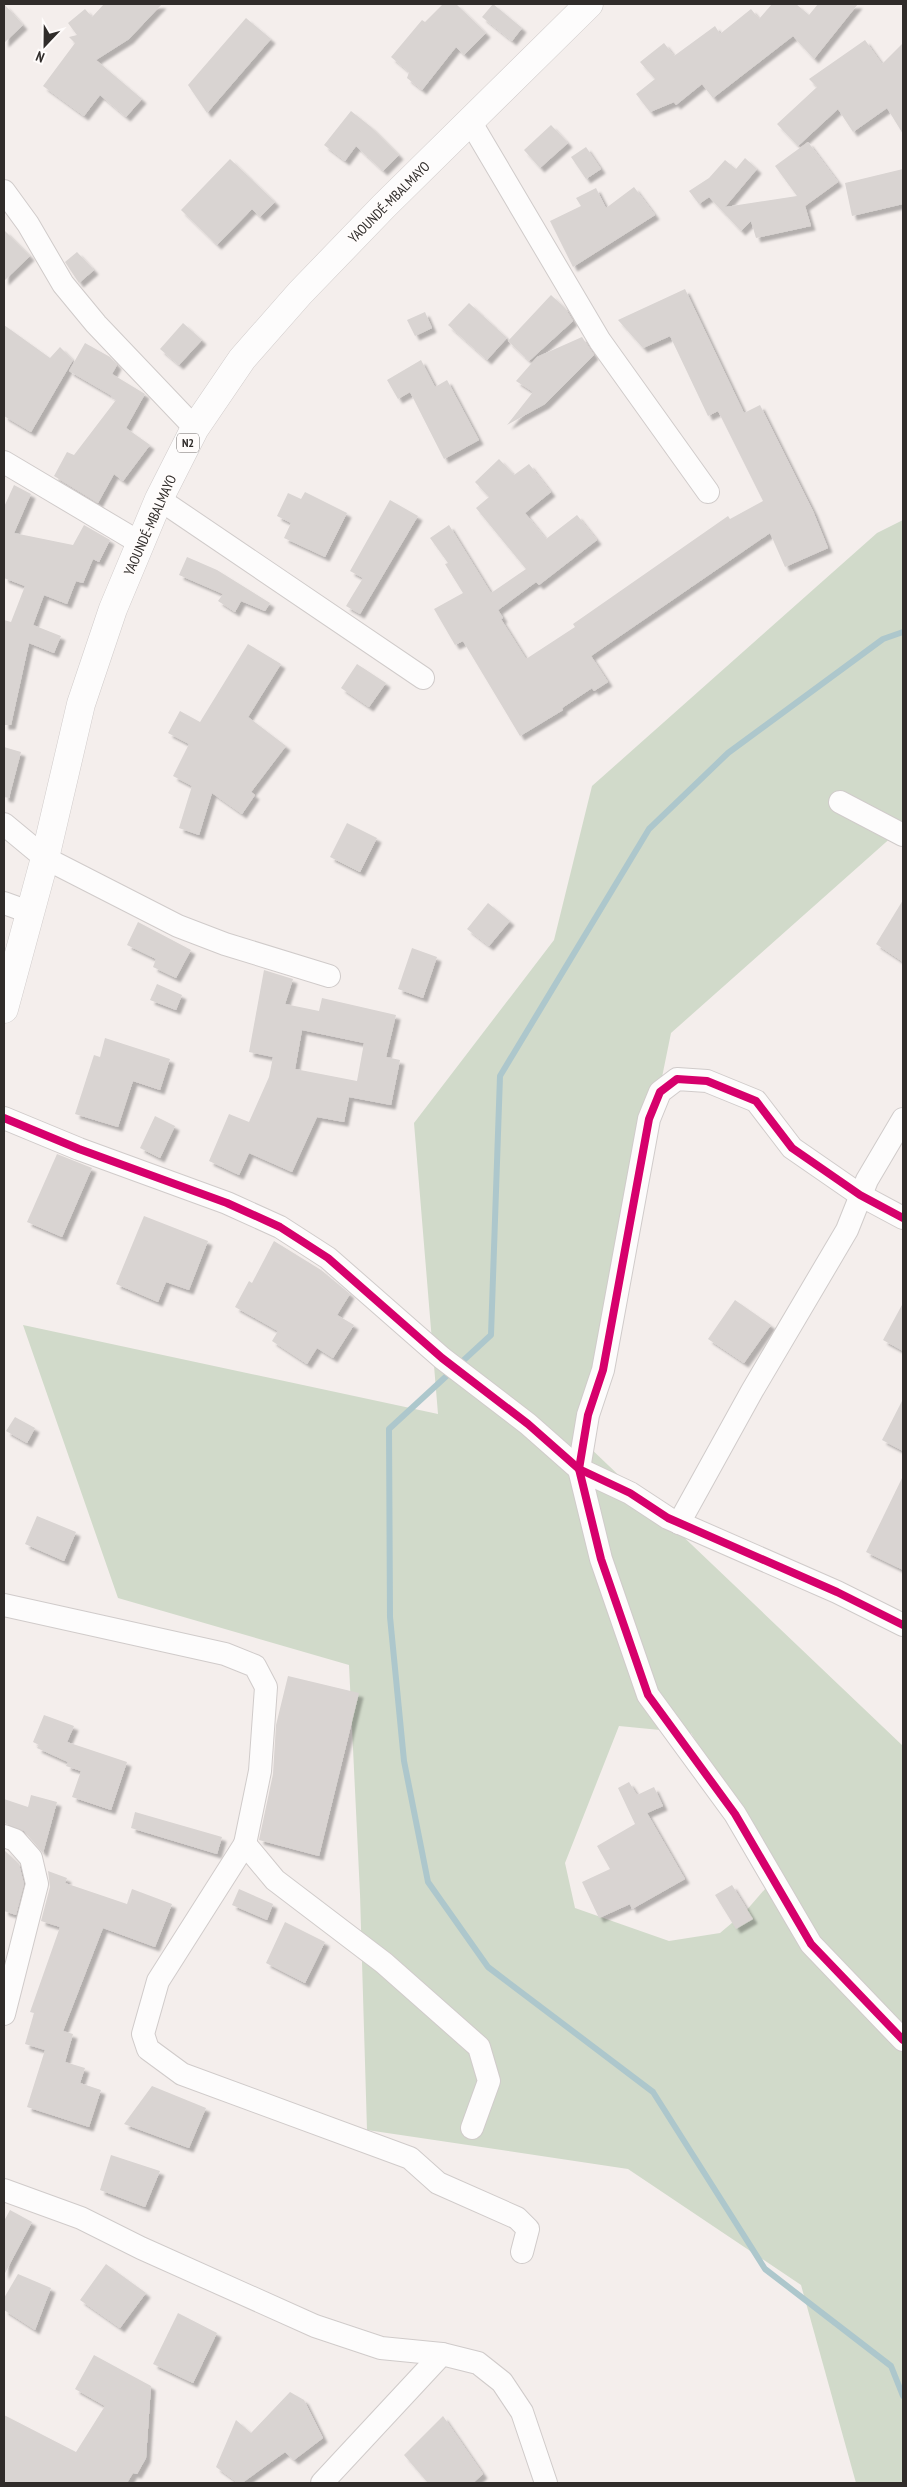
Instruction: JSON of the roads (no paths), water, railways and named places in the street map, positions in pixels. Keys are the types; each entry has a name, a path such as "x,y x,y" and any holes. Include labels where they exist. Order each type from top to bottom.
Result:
{"highway":[{"name":"YAOUNDÉ-MBALMAYO","path":"4,1009 45,858 82,704 113,609 160,499 195,428 242,359 300,293 589,4"}],"street":[{"path":"470,121 600,341 708,492"},
{"path":"4,191 28,224 63,284 96,324 195,428"},
{"path":"4,462 142,544"},
{"path":"160,499 423,678"},
{"path":"840,802 903,835"},
{"path":"4,824 45,858 178,926 225,944 329,976"},
{"path":"4,903 29,912"},
{"path":"903,1218 860,1195 792,1148 756,1101 707,1081 677,1079 660,1092 649,1119 603,1370 588,1415 579,1469 601,1559 648,1695 735,1814 811,1944 903,2040"},
{"path":"4,1118 79,1150 227,1203 280,1227 328,1258 442,1358 528,1424 579,1469 630,1493 679,1524 837,1592 903,1625"},
{"path":"679,1524 752,1391 847,1230 860,1195 903,1119"},
{"path":"4,1605 225,1654 255,1666 266,1687 260,1771 245,1844 158,1981 144,2034 148,2050 182,2074 410,2158 438,2183 516,2218 528,2229 522,2252"},
{"path":"4,1836 15,1840 31,1858 37,1884 4,2014"},
{"path":"245,1844 275,1880 384,1963 478,2047 489,2081 472,2128"},
{"path":"4,2190 81,2218 141,2248 315,2326 381,2348 442,2354 478,2363 502,2382 522,2412 546,2483"},
{"path":"322,2483 442,2354"}],"waterway":[{"path":"903,632 883,639 728,753 649,829 500,1076 491,1335 389,1429 390,1617 404,1761 428,1882 488,1967 653,2092 765,2269 891,2366 903,2396"}]}
